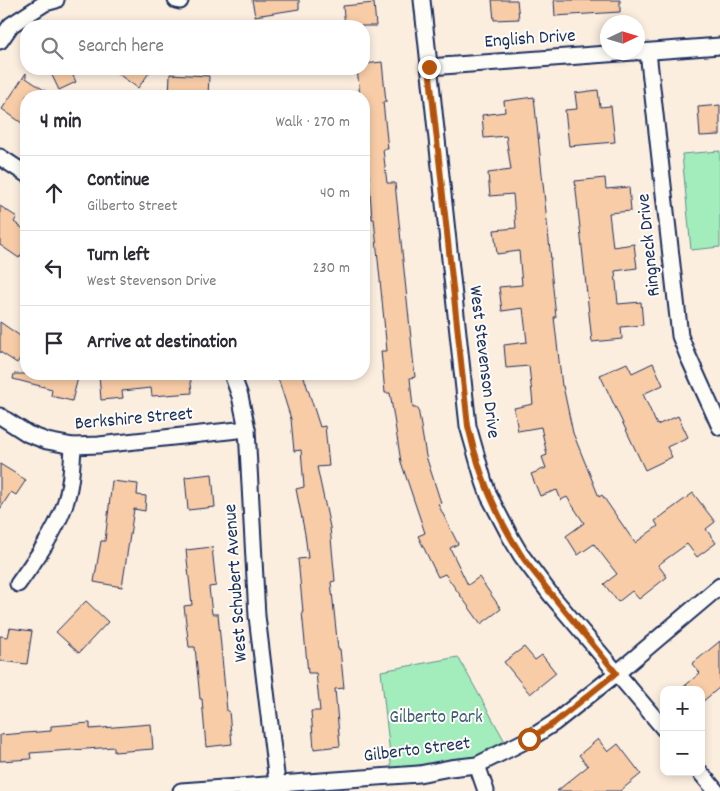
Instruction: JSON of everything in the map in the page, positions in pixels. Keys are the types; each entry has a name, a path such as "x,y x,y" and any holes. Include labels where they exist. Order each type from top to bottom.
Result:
{"street":[{"path":"0,40 11,25 45,3 56,0"},
{"name":"West Stevenson Drive","path":"422,0 468,426 484,482 489,496 521,555 551,595 660,724"},
{"name":"English Drive","path":"645,52 720,46"},
{"name":"English Drive","path":"429,67 600,55"},
{"name":"Ringneck Drive","path":"641,60 680,336 720,427"},
{"path":"0,156 20,170"},
{"name":"West Schubert Avenue","path":"234,380 248,429 257,616 277,788"},
{"name":"Berkshire Street","path":"0,416 28,434 47,441 73,446 99,445 248,429"},
{"path":"18,584 46,545 64,507 72,472 73,446"},
{"name":"Gilberto Street","path":"181,791 277,788 419,774 477,765 529,739 554,723 720,586"},
{"path":"477,765 486,791"},
{"path":"703,776 716,791"}],"green space":[{"path":"720,151 720,247 691,250 682,154"},
{"name":"Gilberto Park","path":"458,657 508,747 476,762 392,773 381,671"}],"building":[{"path":"252,0 299,0 299,9 255,16"},
{"path":"492,0 517,0 519,19 494,20"},
{"path":"554,0 620,0 620,12 555,16"},
{"path":"374,3 376,26 370,26 370,20 344,20 343,6"},
{"path":"382,62 386,102 383,102 388,149 383,149 387,183 395,183 415,377 410,378 413,408 418,408 426,456 441,503 438,504 458,544 450,548 468,585 479,577 501,609 481,624 445,574 438,577 418,536 425,533 401,462 390,393 385,393 381,351 387,351 370,192 370,90 359,90 358,75 370,75 370,63"},
{"path":"25,75 26,78 44,90 20,90 20,122 2,109"},
{"path":"52,75 73,75 76,82 59,90"},
{"path":"120,75 148,75 138,88"},
{"path":"170,75 209,76 208,90 169,90"},
{"path":"598,90 600,107 611,106 615,142 569,146 565,110 577,109 575,93"},
{"path":"534,97 562,386 573,433 599,497 602,495 635,543 658,526 655,521 693,493 715,522 706,529 716,543 697,557 687,544 658,565 667,577 639,599 632,591 618,602 604,584 617,574 594,544 578,555 566,536 584,523 567,497 561,500 557,490 540,496 531,474 546,468 542,457 547,455 541,427 518,431 514,408 533,404 529,366 506,368 504,345 527,342 523,308 502,311 499,287 522,285 519,251 497,254 494,230 516,228 513,194 490,196 488,173 511,170 506,136 484,138 482,115 505,112 504,101"},
{"path":"720,105 720,135 700,136 698,107"},
{"path":"605,178 606,189 629,187 631,211 609,213 613,247 634,244 637,268 615,271 618,304 641,302 643,325 621,327 622,339 592,342 575,181"},
{"path":"0,206 17,217 14,222 20,226 20,256 19,258 0,245"},
{"path":"0,322 20,336 20,358 17,363 0,352"},
{"path":"627,363 632,373 653,363 663,385 643,394 657,425 678,416 688,437 667,447 672,457 645,470 600,375"},
{"path":"14,374 20,374 20,380 77,380 72,401 51,396 52,389 13,379"},
{"path":"99,380 191,380 192,393 152,396 151,388 122,391 123,398 101,400"},
{"path":"279,380 305,380 320,427 325,426 329,466 317,467 330,527 335,581 331,582 344,688 335,689 340,746 314,749 311,711 320,711 316,673 308,673 298,559 308,558 296,489 304,487 301,450 294,451 291,419"},
{"path":"0,464 26,480 16,495 11,492 0,509"},
{"path":"212,474 215,507 188,510 185,477"},
{"path":"112,481 138,484 137,495 146,496 145,511 134,509 122,587 94,582 101,541 105,541"},
{"path":"212,547 216,586 209,587 212,614 218,614 232,744 206,747 195,647 189,647 184,606 192,605 186,550"},
{"path":"86,601 108,622 79,653 56,632"},
{"path":"10,628 32,631 27,664 0,661 0,636 8,637"},
{"path":"720,641 720,687 705,700 705,686 685,686 700,673 692,664"},
{"path":"524,647 535,660 542,655 556,673 530,694 504,662"},
{"path":"90,723 90,729 151,724 153,749 114,752 114,747 30,753 31,759 0,761 0,735 51,731 51,726"},
{"path":"598,739 608,752 618,744 641,774 620,791 557,791 588,766 579,755"}],"route":[{"path":"429,67 468,426 484,482 489,496 521,555 551,595 616,673 554,723 529,739"}]}
